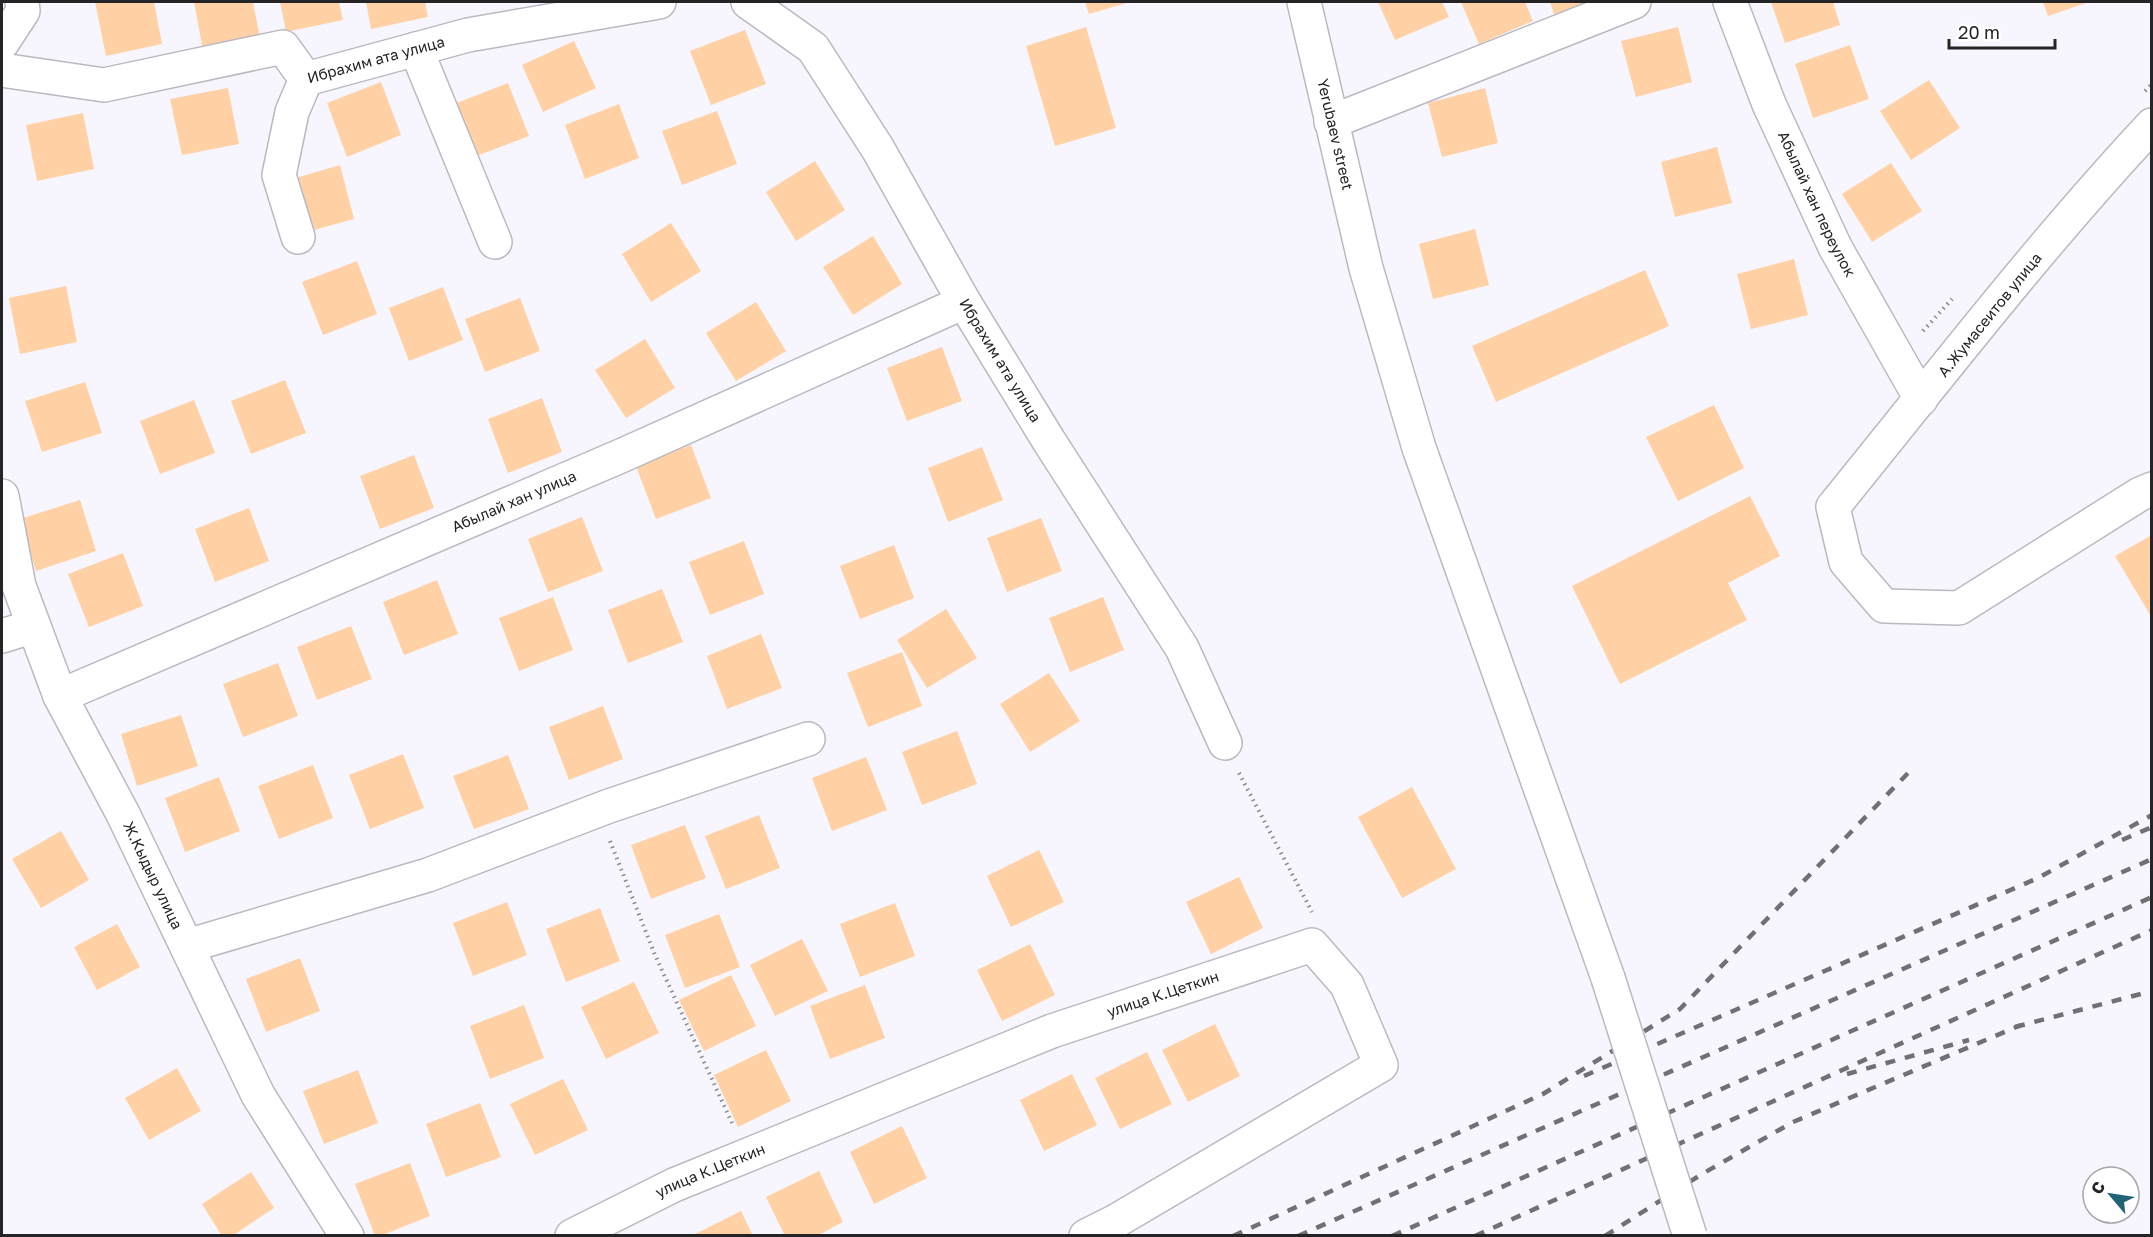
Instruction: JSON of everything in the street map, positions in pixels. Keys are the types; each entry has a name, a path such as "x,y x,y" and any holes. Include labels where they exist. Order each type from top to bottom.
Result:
{"street":[{"path":"2,43 23,11 22,2"},
{"name":"Ибрахим ата улица","path":"2,69 104,85 282,47 306,79 468,35 659,2"},
{"name":"Ибрахим ата улица","path":"748,2 813,48 878,149 963,302 1182,648 1225,743"},
{"name":"Yerubaev street","path":"1304,2 1365,268 1419,448 1608,978 1690,1236"},
{"path":"1331,122 1634,2"},
{"name":"Абылай хан переулок","path":"1730,2 1769,104 1834,247 1921,399"},
{"path":"416,49 495,242"},
{"path":"298,237 279,175 292,112 306,79"},
{"name":"А.Жумасеитов улица","path":"2151,125 2013,286 1833,507 1846,562 1884,606 1959,608 2151,489"},
{"name":"Абылай хан улица","path":"60,696 613,459 963,302"},
{"name":"Ж.Кыдыр улица","path":"2,496 19,586 60,696 123,814 258,1095 346,1236"},
{"path":"2,636 34,626"},
{"path":"187,946 428,875 597,810 808,739"},
{"path":"1086,1236 1116,1221 1382,1065 1347,985 1312,945"},
{"name":"улица К.Цеткин","path":"572,1236 674,1185 1052,1031 1312,945"}],"path":[{"path":"1225,743 1316,920 1312,945"},
{"path":"597,810 655,955 747,1156"}],"building":[{"path":"95,2 154,2 162,44 106,56"},
{"path":"194,2 253,2 260,38 203,50"},
{"path":"280,2 339,2 343,20 286,32"},
{"path":"366,2 425,2 428,17 371,29"},
{"path":"1085,2 1130,2 1089,14"},
{"path":"1378,2 1442,2 1449,17 1395,40"},
{"path":"1461,2 1525,2 1533,21 1479,44"},
{"path":"1550,2 1599,2 1554,14"},
{"path":"1771,2 1833,2 1840,25 1785,43"},
{"path":"2043,2 2089,2 2048,16"},
{"path":"1086,27 1116,128 1055,146 1026,46"},
{"path":"1678,27 1692,82 1636,97 1621,41"},
{"path":"745,30 766,84 711,105 690,51"},
{"path":"574,41 596,88 543,112 522,65"},
{"path":"1850,45 1869,99 1813,118 1795,64"},
{"path":"1929,80 1960,128 1911,160 1880,111"},
{"path":"381,82 401,135 347,157 327,103"},
{"path":"508,83 529,136 474,157 454,104"},
{"path":"228,88 239,144 182,155 170,99"},
{"path":"1485,88 1498,143 1442,157 1428,103"},
{"path":"619,104 639,158 585,179 565,125"},
{"path":"717,111 737,164 682,185 662,131"},
{"path":"83,113 94,169 37,181 26,125"},
{"path":"1717,147 1732,203 1675,217 1661,162"},
{"path":"815,161 845,210 796,241 766,192"},
{"path":"1891,163 1922,211 1872,242 1842,194"},
{"path":"340,165 354,219 303,233 289,180"},
{"path":"671,223 701,271 651,302 622,254"},
{"path":"1475,229 1489,285 1433,299 1419,244"},
{"path":"873,236 902,284 853,315 823,267"},
{"path":"1794,259 1808,315 1751,329 1737,274"},
{"path":"357,261 377,314 323,335 302,282"},
{"path":"1645,270 1669,326 1496,402 1472,346"},
{"path":"66,286 77,342 20,354 9,298"},
{"path":"443,287 463,340 409,361 389,308"},
{"path":"520,298 540,351 485,372 465,319"},
{"path":"756,302 786,351 736,381 706,333"},
{"path":"645,339 675,388 626,418 595,370"},
{"path":"942,347 962,401 907,421 887,368"},
{"path":"285,380 306,433 251,454 231,401"},
{"path":"85,382 102,433 42,452 25,401"},
{"path":"542,398 562,452 508,473 488,419"},
{"path":"194,400 215,453 160,474 140,421"},
{"path":"1714,405 1744,468 1678,501 1646,437"},
{"path":"691,445 711,498 656,519 636,466"},
{"path":"982,447 1003,500 948,522 928,468"},
{"path":"414,455 434,508 380,529 360,476"},
{"path":"1750,496 1780,556 1728,583 1747,620 1620,684 1572,586"},
{"path":"80,500 96,551 36,571 20,519"},
{"path":"249,508 269,561 215,582 195,529"},
{"path":"582,517 603,571 548,592 528,539"},
{"path":"1041,518 1062,571 1007,592 987,538"},
{"path":"2152,535 2152,618 2115,556"},
{"path":"744,541 764,594 710,615 689,562"},
{"path":"894,545 914,598 860,619 840,566"},
{"path":"123,553 143,606 89,627 68,574"},
{"path":"437,580 458,634 404,655 383,602"},
{"path":"662,589 683,642 628,663 608,610"},
{"path":"553,597 573,650 519,671 499,618"},
{"path":"1103,597 1124,650 1070,672 1049,618"},
{"path":"946,609 977,658 927,688 897,640"},
{"path":"351,626 372,679 317,700 297,647"},
{"path":"761,634 782,688 727,709 707,656"},
{"path":"902,652 922,706 868,727 847,673"},
{"path":"278,663 298,716 243,737 223,684"},
{"path":"1049,673 1080,721 1030,752 1000,704"},
{"path":"603,706 623,759 569,780 549,727"},
{"path":"181,715 198,766 137,786 121,734"},
{"path":"957,731 977,784 922,805 902,752"},
{"path":"403,754 424,808 370,829 349,775"},
{"path":"508,755 529,809 474,829 453,776"},
{"path":"866,757 887,810 832,831 812,778"},
{"path":"313,765 333,818 279,839 258,786"},
{"path":"219,777 240,831 185,852 165,798"},
{"path":"1412,787 1456,869 1402,898 1358,817"},
{"path":"759,815 780,868 726,889 705,836"},
{"path":"685,825 706,878 651,899 631,845"},
{"path":"61,831 89,880 41,908 12,859"},
{"path":"1039,850 1064,902 1011,927 987,876"},
{"path":"1239,877 1263,928 1211,954 1186,902"},
{"path":"507,902 527,955 473,976 453,923"},
{"path":"895,903 915,956 860,977 840,924"},
{"path":"600,908 620,961 566,982 546,929"},
{"path":"719,914 740,967 685,988 665,935"},
{"path":"117,924 140,967 97,990 74,947"},
{"path":"802,939 828,991 775,1016 750,965"},
{"path":"1030,944 1055,995 1002,1021 977,970"},
{"path":"300,958 320,1011 266,1032 246,979"},
{"path":"731,975 756,1026 704,1051 679,1000"},
{"path":"634,982 659,1033 606,1059 581,1007"},
{"path":"865,985 885,1038 830,1059 810,1006"},
{"path":"524,1005 544,1058 490,1079 470,1026"},
{"path":"1215,1024 1240,1076 1188,1102 1162,1050"},
{"path":"766,1050 791,1101 738,1127 714,1075"},
{"path":"1147,1052 1172,1104 1120,1129 1095,1078"},
{"path":"177,1068 201,1111 149,1140 125,1098"},
{"path":"358,1070 378,1123 324,1144 303,1091"},
{"path":"1072,1074 1097,1125 1044,1151 1020,1100"},
{"path":"563,1079 588,1130 535,1155 510,1104"},
{"path":"480,1103 501,1157 446,1177 426,1124"},
{"path":"902,1126 927,1178 874,1204 850,1152"},
{"path":"410,1163 430,1216 375,1236 355,1184"},
{"path":"819,1171 843,1222 817,1236 785,1236 766,1197"},
{"path":"251,1172 274,1208 232,1236 222,1236 202,1204"},
{"path":"741,1211 753,1236 691,1236"}],"railway":[{"path":"1233,1236 1543,1094 1680,1009 1910,771"},
{"path":"1584,1076 2038,878 2152,815"},
{"path":"2122,840 2152,827"},
{"path":"1298,1236 2152,859"},
{"path":"1392,1236 2152,897"},
{"path":"1475,1236 2152,930"},
{"path":"2015,1027 2152,991"},
{"path":"1605,1236 1702,1174 1793,1122 2021,1025"},
{"path":"1847,1074 1969,1040"}]}
